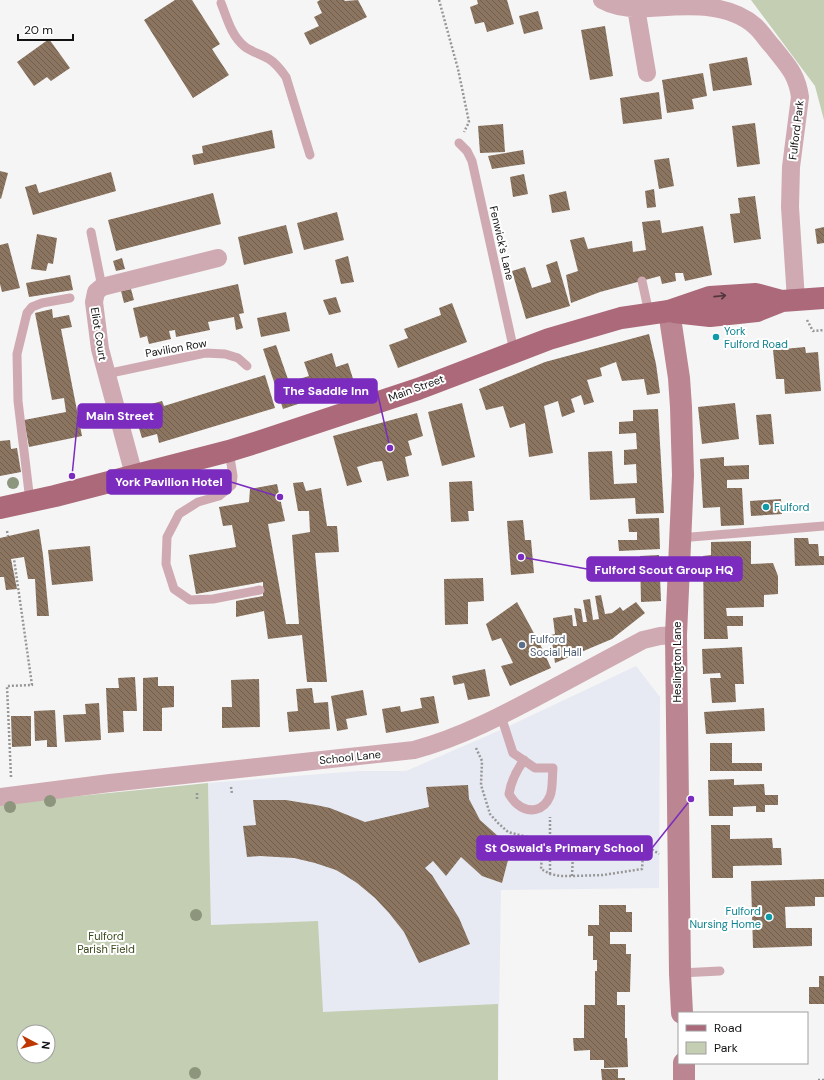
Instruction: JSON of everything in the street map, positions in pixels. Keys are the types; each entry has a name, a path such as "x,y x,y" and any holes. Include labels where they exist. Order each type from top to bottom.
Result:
{"main road":[{"name":"Main Street","path":"0,508 55,496 229,451 418,388 549,339 621,318 659,312 710,316 757,311 789,301 824,298"}],"street":[{"name":"Fulford Park","path":"602,0 607,3 636,8 706,6 732,14 744,19 756,27 794,73 799,86 800,97 791,167 789,301"},
{"path":"636,8 647,73"},
{"path":"102,287 218,258"},
{"name":"Eliot Court","path":"102,287 96,292 94,302 100,349 134,476"},
{"name":"Heslington Lane","path":"659,312 676,353 681,407 683,475 679,538 676,635 680,973 682,1012"},
{"name":"School Lane","path":"6,797 110,783 414,750 432,745 468,731 501,716 643,640 660,636 676,635"},
{"path":"684,1064 684,1080"}],"lane":[{"path":"221,3 230,27 237,38 245,46 270,60 286,77 310,155"},
{"name":"Fenwick's Lane","path":"459,143 467,151 472,161 514,351"},
{"path":"92,232 102,287"},
{"path":"642,281 659,312"},
{"path":"30,501 18,401 17,354 27,313 32,307 42,302 70,298"},
{"name":"Pavilion Row","path":"106,374 205,353 225,354 238,358 247,366"},
{"path":"229,451 234,476 232,485 219,496 198,502 179,514 167,537 166,564 174,589 190,600 213,599 260,590"},
{"path":"679,538 824,526"},
{"path":"501,716 513,753 524,760 535,768 553,768 551,795 545,805 536,810 525,808 516,804 509,794 515,773 524,760"},
{"path":"680,973 720,971"}],"path":[{"path":"439,0 458,69 469,122 459,143"},
{"path":"7,530 8,536"},
{"path":"6,797 7,686 32,685 14,559"},
{"path":"468,731 482,761 480,785 490,814 508,832 543,841 541,869 550,874 572,876 603,875 642,869 643,854 650,848 660,854 679,858"},
{"path":"545,805 550,816 550,874"},
{"path":"572,876 573,853 585,843"},
{"path":"818,1080 824,1080"}],"shaded area":[{"path":"636,666 660,697 659,888 501,890 498,1080 215,1080 208,783 359,771 406,771 505,728"}],"green space":[{"path":"751,0 824,0 824,120 815,86"},
{"name":"Fulford Parish Field","path":"208,783 211,925 318,921 323,1012 498,1004 498,1080 0,1080 0,804"}],"building":[{"path":"175,0 192,0 220,44 212,49 229,75 193,98 144,20"},
{"path":"320,0 358,0 367,17 310,45 304,33 319,26 314,17 322,13 317,2"},
{"path":"477,0 507,0 514,24 487,32 484,22 475,24 470,7 478,4"},
{"path":"538,11 543,29 524,34 519,16"},
{"path":"605,26 613,76 590,80 581,30"},
{"path":"49,39 70,68 51,81 47,77 34,86 17,62"},
{"path":"747,57 752,85 713,91 709,64"},
{"path":"703,73 707,96 692,99 694,109 667,113 662,80"},
{"path":"659,92 662,119 623,124 620,98"},
{"path":"755,123 760,164 737,167 732,126"},
{"path":"503,124 505,152 480,153 478,126"},
{"path":"272,130 275,148 194,165 192,155 203,153 202,146"},
{"path":"523,150 525,164 492,169 488,156"},
{"path":"669,158 674,186 659,189 654,160"},
{"path":"0,171 8,173 1,199 0,198"},
{"path":"111,172 116,191 33,215 25,187 36,184 39,193"},
{"path":"524,174 528,194 513,197 510,177"},
{"path":"654,189 656,207 647,208 645,191"},
{"path":"566,191 570,210 552,213 549,195"},
{"path":"213,193 221,224 116,251 108,220"},
{"path":"755,196 761,239 734,243 730,214 740,213 738,198"},
{"path":"337,212 344,240 304,250 297,223"},
{"path":"660,220 662,233 703,226 712,275 685,281 683,273 675,273 676,281 662,284 660,276 600,292 571,303 566,275 578,271 570,240 584,237 588,249 632,241 633,252 646,250 642,222"},
{"path":"286,225 293,253 244,265 238,237"},
{"path":"824,227 824,243 817,244 815,229"},
{"path":"37,234 57,238 53,264 48,263 46,271 31,269"},
{"path":"8,243 20,288 2,292 0,284 0,245"},
{"path":"348,256 354,282 341,284 335,260"},
{"path":"122,258 125,269 116,271 113,261"},
{"path":"557,261 570,306 526,319 512,271 525,267 532,288 551,282 546,265"},
{"path":"70,275 73,290 29,297 26,283"},
{"path":"238,284 244,313 239,314 243,328 236,330 234,317 208,322 210,330 176,337 175,330 169,331 171,339 149,344 147,336 140,338 133,308"},
{"path":"131,289 134,300 124,303 121,291"},
{"path":"336,297 341,312 329,315 323,300"},
{"path":"452,303 467,342 398,368 389,345 408,338 404,329 441,315 439,308"},
{"path":"52,309 53,318 69,315 72,327 61,329 82,436 29,447 24,420 66,412 64,398 52,400 35,313"},
{"path":"286,312 290,331 261,337 257,318"},
{"path":"649,334 656,364 660,393 647,395 644,379 622,381 616,362 600,368 602,376 587,380 594,402 584,405 581,395 571,399 575,412 562,417 558,401 544,406 553,453 529,457 525,423 510,428 503,406 486,410 479,389 545,362"},
{"path":"276,345 289,382 309,376 304,362 332,353 336,367 348,363 355,385 283,409 263,349"},
{"path":"805,347 806,353 818,352 821,391 785,394 784,379 776,379 773,350"},
{"path":"265,375 275,408 159,443 157,434 142,438 133,409 162,401 164,406"},
{"path":"462,403 475,457 442,466 428,412"},
{"path":"735,403 739,439 702,444 698,407"},
{"path":"658,409 664,513 636,514 635,498 590,500 588,452 612,451 614,484 637,483 636,464 624,465 624,450 637,449 636,433 619,434 619,422 633,421 633,410"},
{"path":"417,413 423,436 408,441 412,455 405,457 409,476 387,481 382,461 374,462 357,467 362,482 347,486 333,436"},
{"path":"771,414 774,444 759,445 756,415"},
{"path":"10,440 11,449 17,448 21,472 0,476 0,441"},
{"path":"724,457 724,466 749,465 749,479 727,480 727,488 742,488 744,525 721,526 720,507 703,508 700,459"},
{"path":"472,481 474,511 468,511 469,521 451,522 449,482"},
{"path":"303,482 306,491 321,488 327,526 337,526 339,552 315,553 327,682 307,682 302,635 268,639 264,611 236,617 236,601 263,596 263,582 196,594 189,555 236,547 232,525 223,526 219,507 249,502 250,489 277,484 285,521 268,524 286,624 299,624 292,535 310,532 309,511 298,511 293,483"},
{"name":"Fulford","path":"781,499 782,514 751,516 750,501"},
{"path":"659,518 660,549 619,551 618,540 637,540 637,532 629,532 628,519"},
{"path":"523,520 525,540 531,540 534,573 511,575 507,521"},
{"path":"39,529 49,616 37,616 35,579 28,579 24,557 11,559 17,589 6,590 4,577 0,577 0,538"},
{"path":"794,538 808,538 809,544 818,544 819,556 824,556 824,565 795,566"},
{"path":"751,541 751,564 773,563 778,576 778,594 764,595 764,607 726,608 727,616 743,616 743,626 727,626 728,639 704,639 703,556 711,555 711,542"},
{"path":"90,546 93,581 52,585 48,550"},
{"path":"659,555 661,601 641,602 640,556"},
{"path":"483,578 484,601 468,602 468,624 445,625 444,579"},
{"path":"601,595 605,614 612,613 620,607 623,611 636,602 645,613 612,639 555,663 551,635 555,634 553,618 572,615 573,626 577,626 574,608 581,609 583,622 587,622 583,600 590,599 593,620 599,619 595,596"},
{"name":"Fulford Social Hall","path":"517,602 551,668 510,686 501,666 513,663 501,638 492,641 486,624"},
{"path":"742,647 744,684 735,684 736,702 712,703 710,678 721,678 720,673 703,674 702,649"},
{"path":"485,669 490,696 468,700 464,683 454,685 452,676"},
{"path":"135,677 137,711 123,711 124,732 108,733 106,688 119,688 118,678"},
{"path":"158,677 158,686 174,686 174,707 162,708 162,731 143,731 143,678"},
{"path":"259,679 260,727 222,728 222,707 232,707 231,680"},
{"path":"312,688 314,703 328,702 330,729 289,732 287,712 298,711 296,689"},
{"path":"363,690 367,715 346,719 348,729 337,731 331,696"},
{"path":"434,696 439,723 386,733 382,709 400,706 401,712 422,708 420,698"},
{"path":"99,703 101,740 65,742 63,715 86,714 85,704"},
{"path":"764,708 765,731 706,734 704,712"},
{"path":"55,710 57,747 47,747 47,740 35,741 34,711"},
{"path":"11,716 31,716 31,746 12,747"},
{"path":"710,743 732,743 732,763 762,763 762,771 710,771"},
{"path":"734,779 734,785 764,784 765,795 778,795 778,805 765,805 765,812 756,812 756,806 733,807 733,816 709,816 708,780"},
{"path":"468,785 469,799 480,820 499,837 513,841 502,883 482,876 461,857 446,876 433,861 425,868 432,875 459,918 470,944 419,963 404,932 389,913 375,898 346,876 336,870 294,858 260,856 247,857 243,826 256,825 253,800 286,800 316,805 330,808 365,822 429,807 426,787"},
{"path":"711,825 730,825 730,839 772,838 773,848 781,848 782,865 733,866 733,878 712,878"},
{"name":"Fulford Nursing Home","path":"824,879 824,897 815,897 815,906 785,907 786,928 812,928 812,946 753,948 751,881"},
{"path":"599,905 626,905 626,912 632,912 632,932 610,932 610,944 626,944 626,954 631,954 630,992 617,992 617,1005 625,1005 625,1038 627,1038 628,1067 604,1068 604,1060 590,1060 590,1050 574,1051 573,1038 584,1038 584,1005 595,1005 595,971 597,971 597,960 593,960 593,936 588,936 588,925 599,925"},
{"path":"819,976 824,976 824,1004 809,1004 809,987 819,987"},
{"path":"601,1069 618,1069 618,1078 625,1078 625,1080 602,1080"}],"place":[{"name":"York Fulford Road","path":"716,337"},
{"name":"The Saddle Inn","path":"390,448"},
{"name":"Main Street","path":"72,476"},
{"name":"York Pavilion Hotel","path":"280,497"},
{"name":"Fulford","path":"766,507"},
{"name":"Fulford Scout Group HQ","path":"521,557"},
{"name":"Fulford Social Hall","path":"522,645"},
{"name":"St Oswald's Primary School","path":"691,799"},
{"name":"Fulford Nursing Home","path":"769,917"}]}
